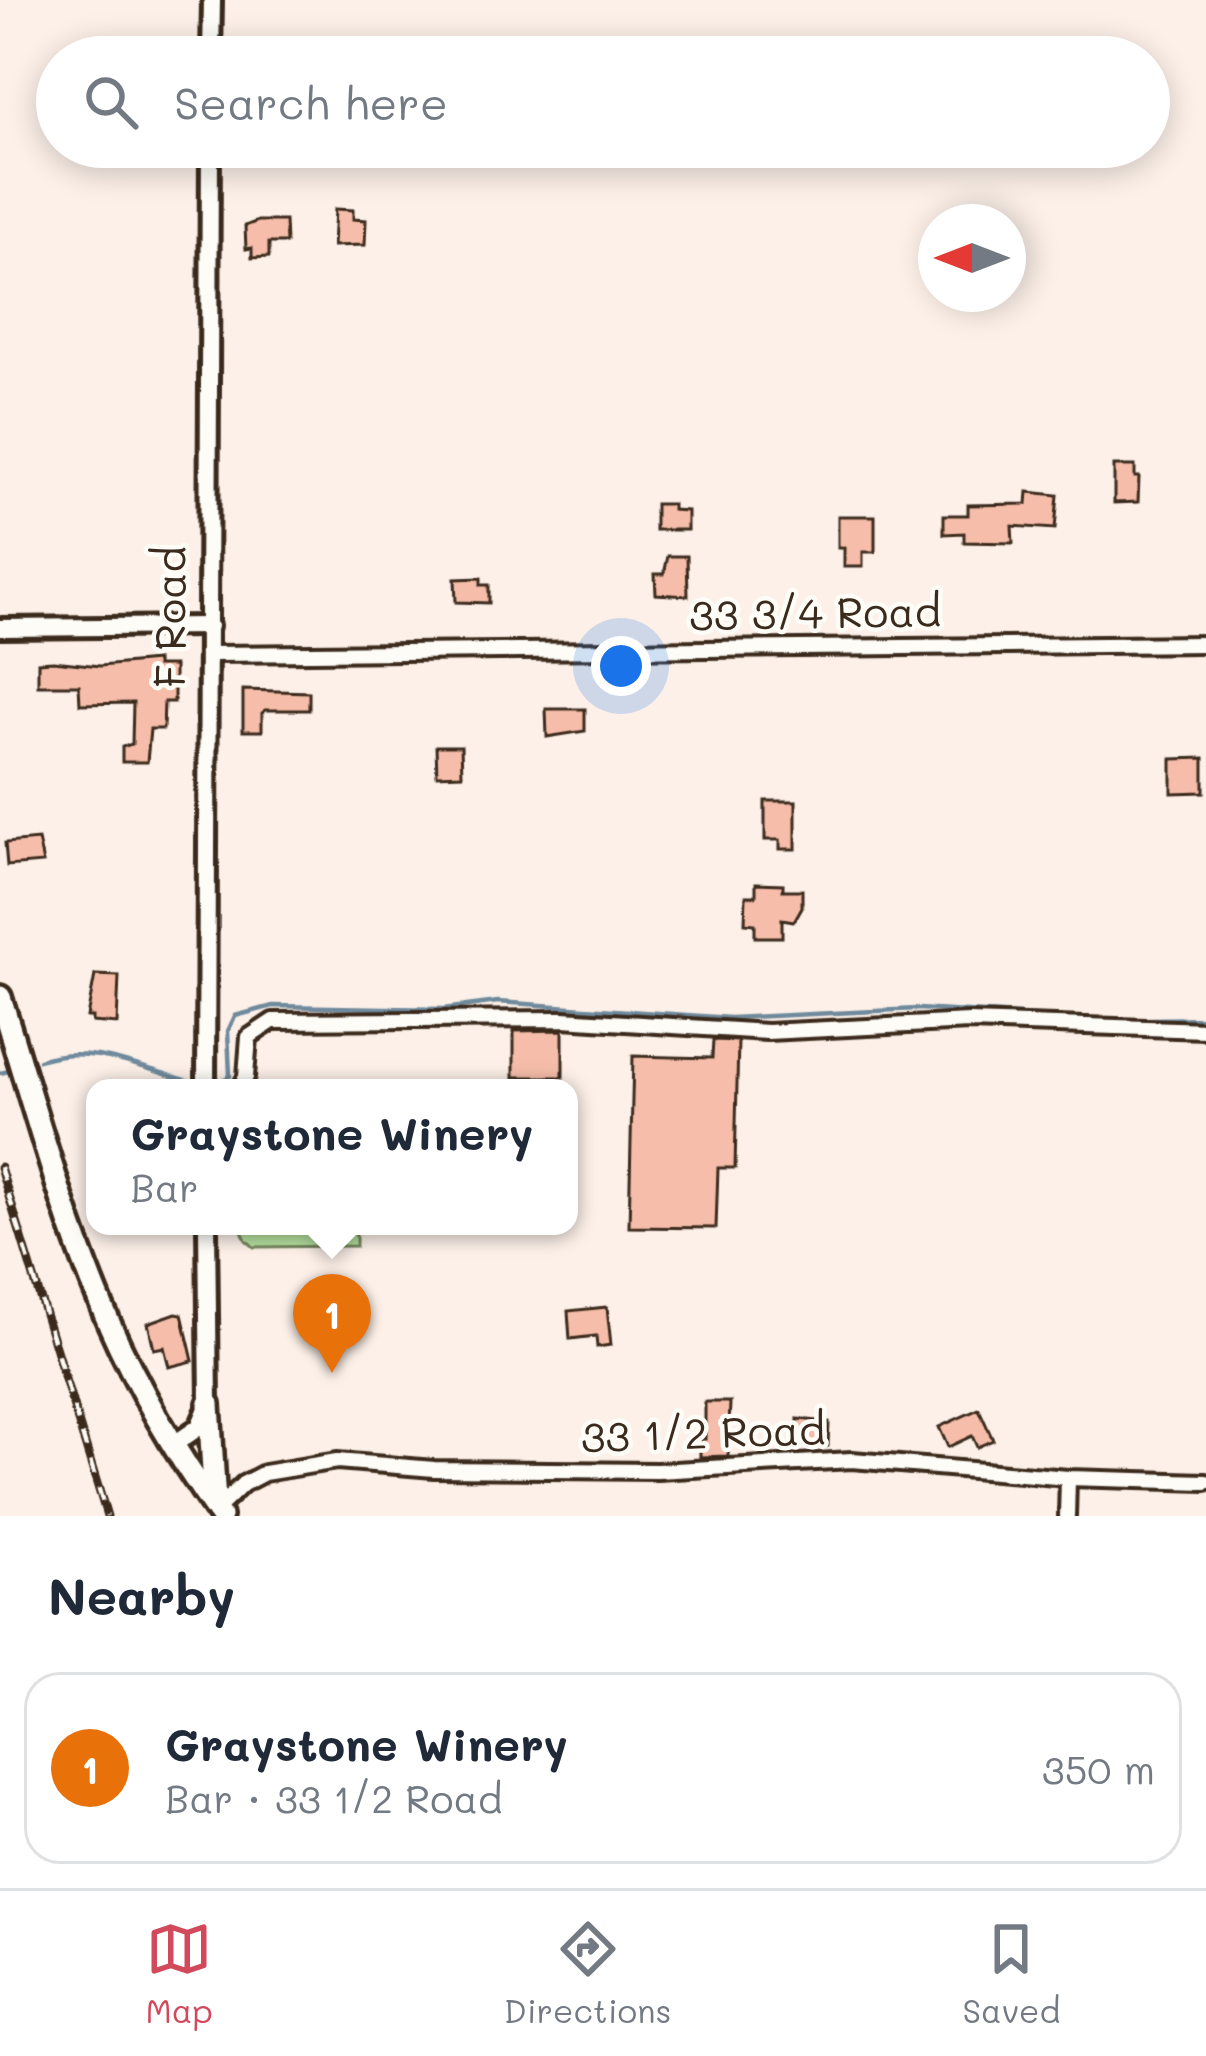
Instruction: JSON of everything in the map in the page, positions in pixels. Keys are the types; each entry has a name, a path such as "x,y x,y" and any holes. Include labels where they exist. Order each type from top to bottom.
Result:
{"main road":[{"path":"0,997 93,1284 127,1361 173,1445 218,1513"},
{"path":"209,1404 218,1513"}],"street":[{"path":"211,36 212,0"},
{"name":"F Road","path":"206,1079 210,168"},
{"path":"0,628 209,626"},
{"name":"33 3/4 Road","path":"209,654 1206,644"},
{"path":"245,1079 249,1037 273,1021 563,1019 767,1032 969,1022 1206,1030"},
{"path":"173,1445 200,1427 209,1404 207,1235"},
{"name":"33 1/2 Road","path":"218,1513 244,1484 264,1473 337,1461 434,1469 657,1471 852,1460 1068,1478 1206,1482"},
{"path":"1067,1516 1068,1478"}],"green space":[{"path":"244,1235 356,1235 356,1246 254,1247"}],"building":[{"path":"335,209 353,210 353,219 366,220 365,245 333,246"},
{"path":"285,221 286,243 269,243 269,257 252,258 252,248 246,249 245,226"},
{"path":"1114,466 1135,466 1138,502 1114,503"},
{"path":"1028,492 1058,495 1055,529 1012,526 1013,543 964,542 964,533 944,534 944,515 968,515 968,505 1027,504"},
{"path":"655,504 672,504 672,510 687,511 687,530 655,530"},
{"path":"838,516 875,516 875,552 863,552 863,567 844,567 844,548 838,548"},
{"path":"668,556 687,556 688,596 656,594 655,574 664,574"},
{"path":"481,578 481,585 489,585 489,603 456,602 455,579"},
{"path":"156,661 156,666 174,666 174,702 164,702 163,729 150,729 147,762 122,762 122,747 132,744 133,703 80,704 79,685 38,685 38,662 100,666"},
{"path":"243,690 309,692 309,710 266,710 262,731 243,731"},
{"path":"546,709 585,709 585,731 547,737"},
{"path":"436,746 461,746 462,774 437,775"},
{"path":"1204,758 1204,792 1172,793 1172,759"},
{"path":"765,801 796,801 796,849 780,849 780,840 765,840"},
{"path":"38,840 43,863 7,866 5,843"},
{"path":"756,883 802,890 802,907 794,921 782,919 782,937 755,937 755,924 745,923 746,896 756,896"},
{"path":"95,975 119,976 117,1024 92,1022 87,1017"},
{"path":"563,1030 563,1077 514,1077 514,1031"},
{"path":"713,1040 738,1041 735,1168 718,1168 716,1228 629,1227 633,1056 712,1058"},
{"path":"607,1307 611,1345 597,1347 596,1336 570,1339 568,1311"},
{"path":"182,1314 193,1361 169,1367 164,1347 154,1349 148,1323"},
{"path":"705,1402 730,1402 728,1456 700,1457"},
{"path":"979,1409 993,1440 977,1447 972,1436 948,1447 939,1427"},
{"path":"798,1419 829,1422 828,1446 798,1446"}],"waterway":[{"path":"225,1079 230,1076 228,1031 235,1016 273,1006 443,1009 498,1002 730,1018 918,1009 1101,1020 1206,1018"},
{"path":"39,1060 59,1055 100,1056 184,1079"},
{"path":"0,1073 9,1071"}],"railway":[{"path":"0,1167 107,1516"}],"place":[{"name":"Graystone Winery","path":"332,1373"}]}
